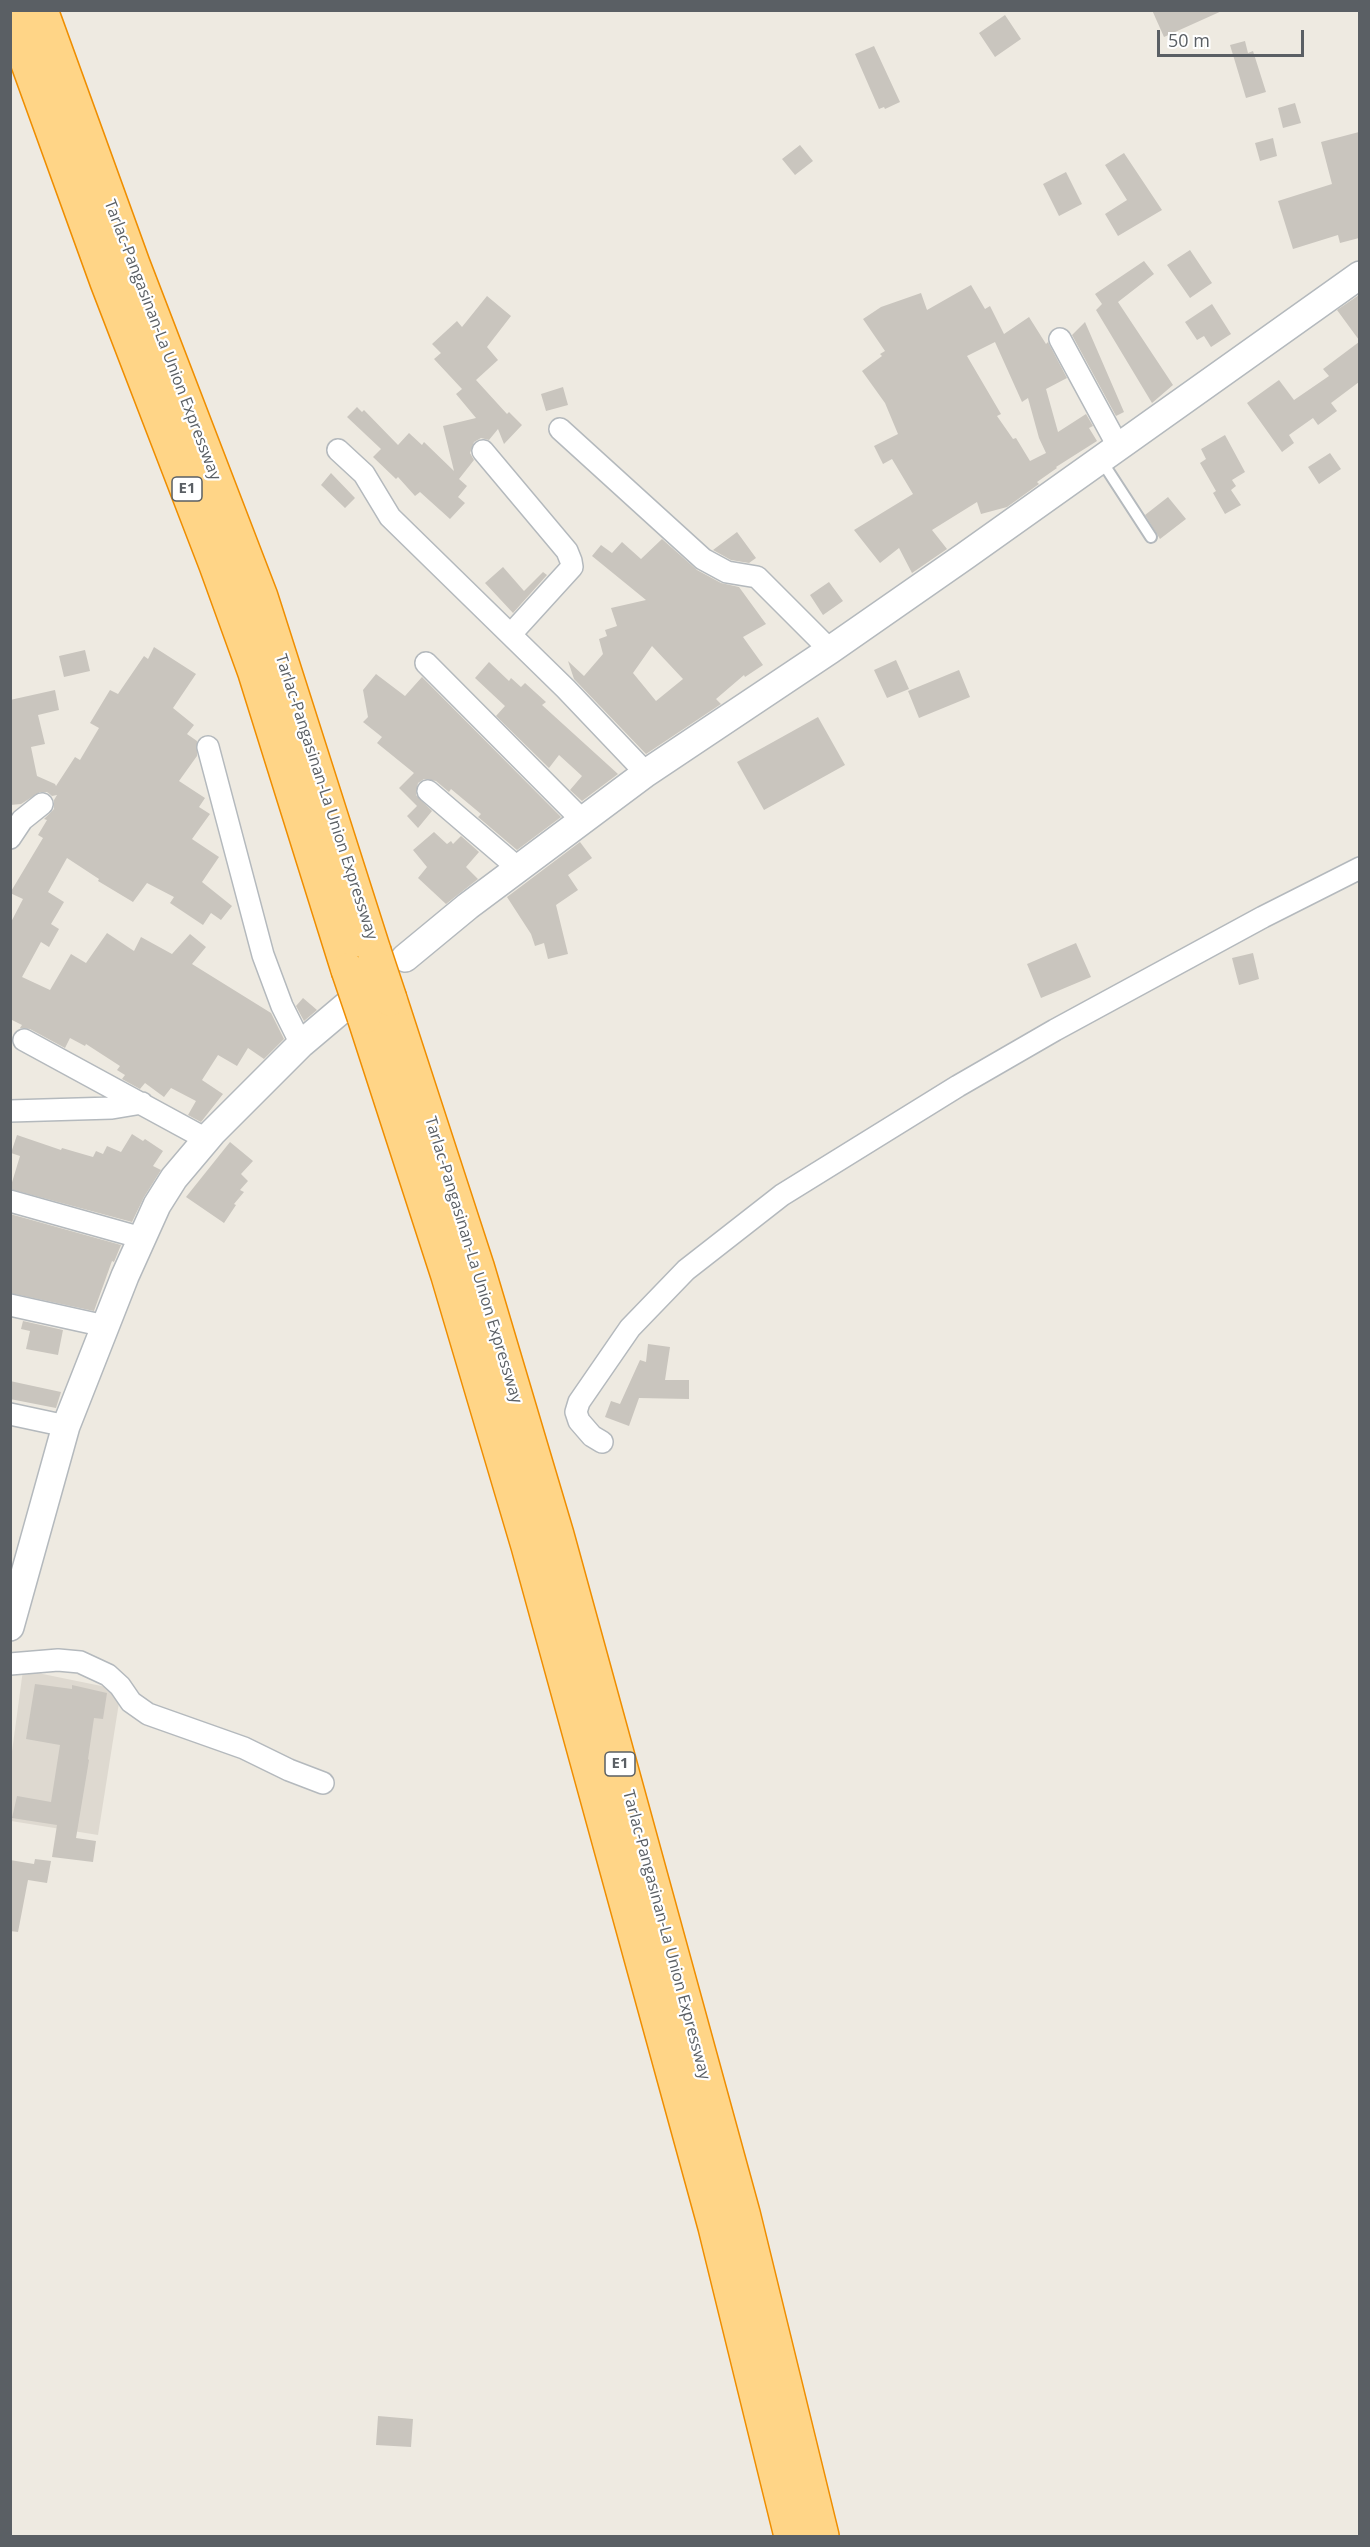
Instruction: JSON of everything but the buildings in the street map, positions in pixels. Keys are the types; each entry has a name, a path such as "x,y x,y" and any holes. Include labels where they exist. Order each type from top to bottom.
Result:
{"highway":[{"name":"Tarlac-Pangasinan-La Union Expressway","path":"41,10 133,264 261,597 390,955 366,1007 528,1546 714,2227 791,2536"},
{"name":"Tarlac-Pangasinan-La Union Expressway","path":"10,14 103,271 255,673 348,970 477,1266 557,1535 743,2213 822,2536"}],"street":[{"path":"390,955 468,906 646,772 830,650 1110,454 1359,275"},
{"path":"1060,339 1110,454"},
{"path":"560,429 703,559 727,572 757,577 830,650"},
{"path":"338,450 364,474 390,517 511,634 646,772"},
{"path":"483,451 567,550 572,567 511,634"},
{"path":"426,663 583,821"},
{"path":"208,747 263,955 282,1006 301,1044"},
{"path":"428,791 518,868"},
{"path":"10,838 22,820 42,804"},
{"path":"602,1442 592,1436 579,1421 576,1412 579,1402 630,1328 686,1270 782,1195 958,1086 1055,1030 1263,917 1359,868"},
{"path":"10,1627 66,1426 105,1326 157,1205 174,1178 206,1139 301,1044 366,1007"},
{"path":"24,1040 206,1139"},
{"path":"10,1111 112,1108 142,1104"},
{"path":"10,1201 142,1238"},
{"path":"10,1305 105,1326"},
{"path":"10,1414 66,1426"},
{"path":"10,1664 58,1660 80,1662 108,1675 120,1686 130,1702 148,1714 244,1748 288,1770 323,1783"}],"lane":[{"path":"1110,454 1151,537"}],"shaded area":[{"path":"23,1670 121,1690 98,1835 11,1821 11,1759"}]}
